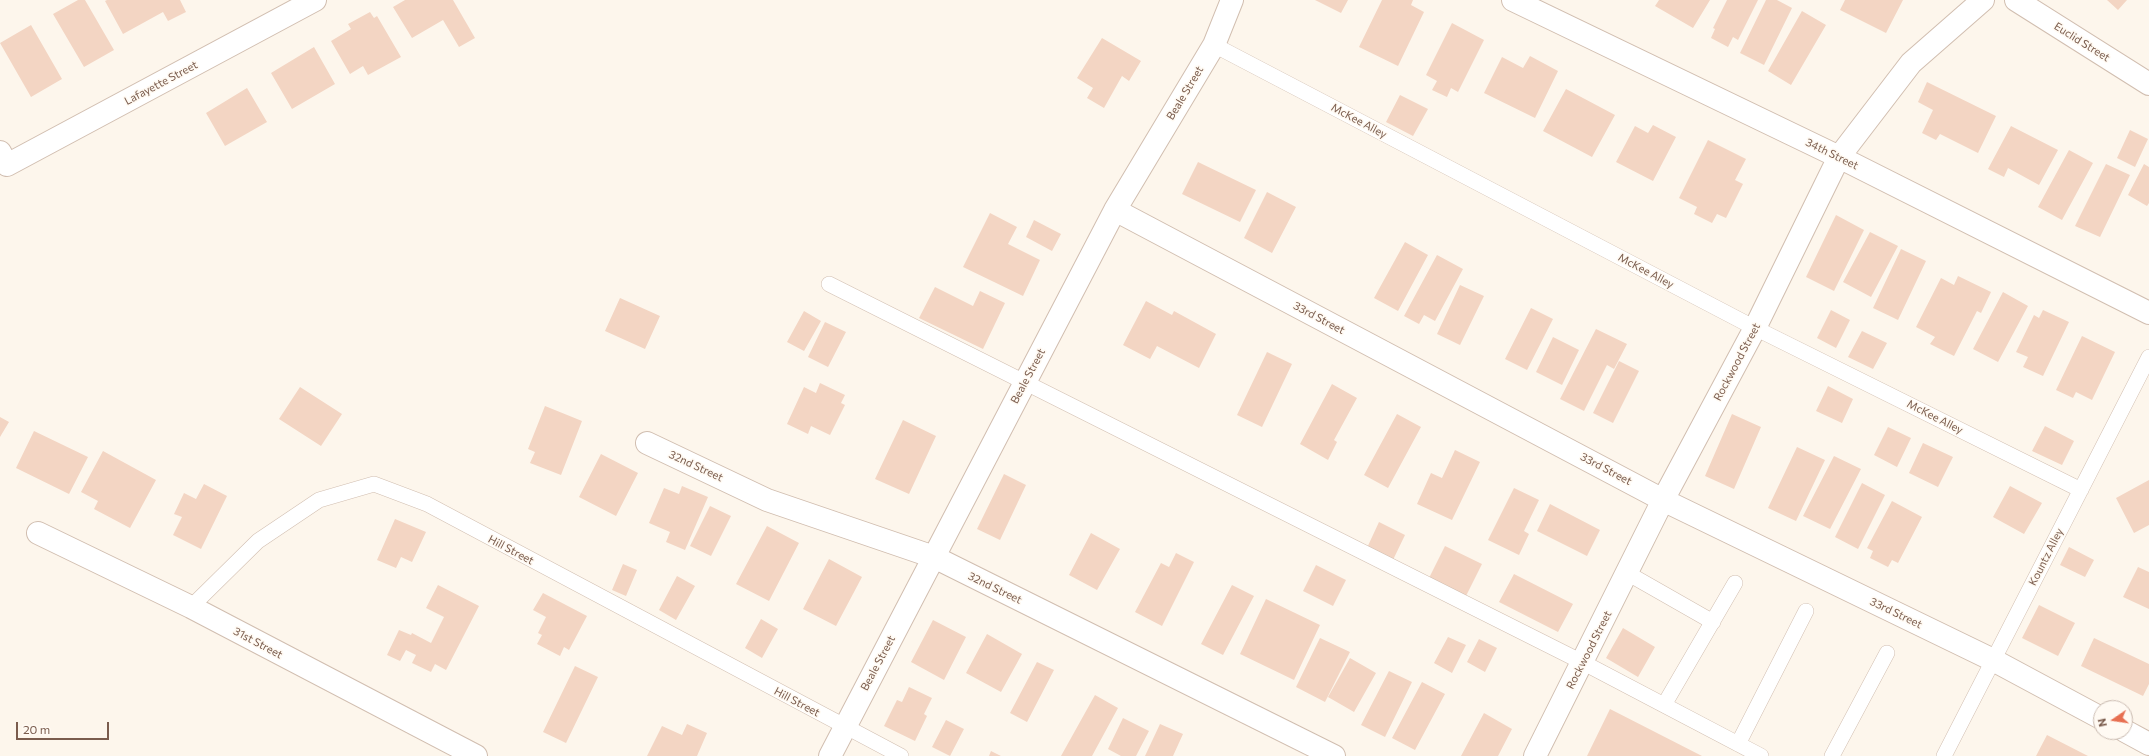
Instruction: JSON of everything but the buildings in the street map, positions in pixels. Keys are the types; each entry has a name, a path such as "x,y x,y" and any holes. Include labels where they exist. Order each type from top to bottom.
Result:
{"street":[{"name":"Lafayette Street","path":"4,158 315,0"},
{"name":"Beale Street","path":"830,756 1115,210 1214,45 1232,0"},
{"name":"34th Street","path":"1513,0 1839,157 2149,313"},
{"name":"Rockwood Street","path":"1535,756 1663,500 1755,328 1839,157 1911,63 1983,0"},
{"name":"Euclid Street","path":"2016,0 2149,84"},
{"name":"33rd Street","path":"1115,210 1663,500 1993,660 2093,714"},
{"name":"32nd Street","path":"647,443 767,500 934,557 1334,756"},
{"name":"31st Street","path":"38,533 191,607 476,756"},
{"path":"2133,735 2149,744"}],"lane":[{"name":"McKee Alley","path":"1214,45 1755,328 2081,490"},
{"path":"829,284 1582,662 1761,756"},
{"name":"Kountz Alley","path":"1944,756 2149,357"},
{"name":"Hill Street","path":"191,607 258,541 312,504 318,500 374,484 426,504 901,756"},
{"path":"1627,573 1712,622"},
{"path":"1664,705 1735,583"},
{"path":"1738,744 1806,611"},
{"path":"1832,756 1887,653"}]}
